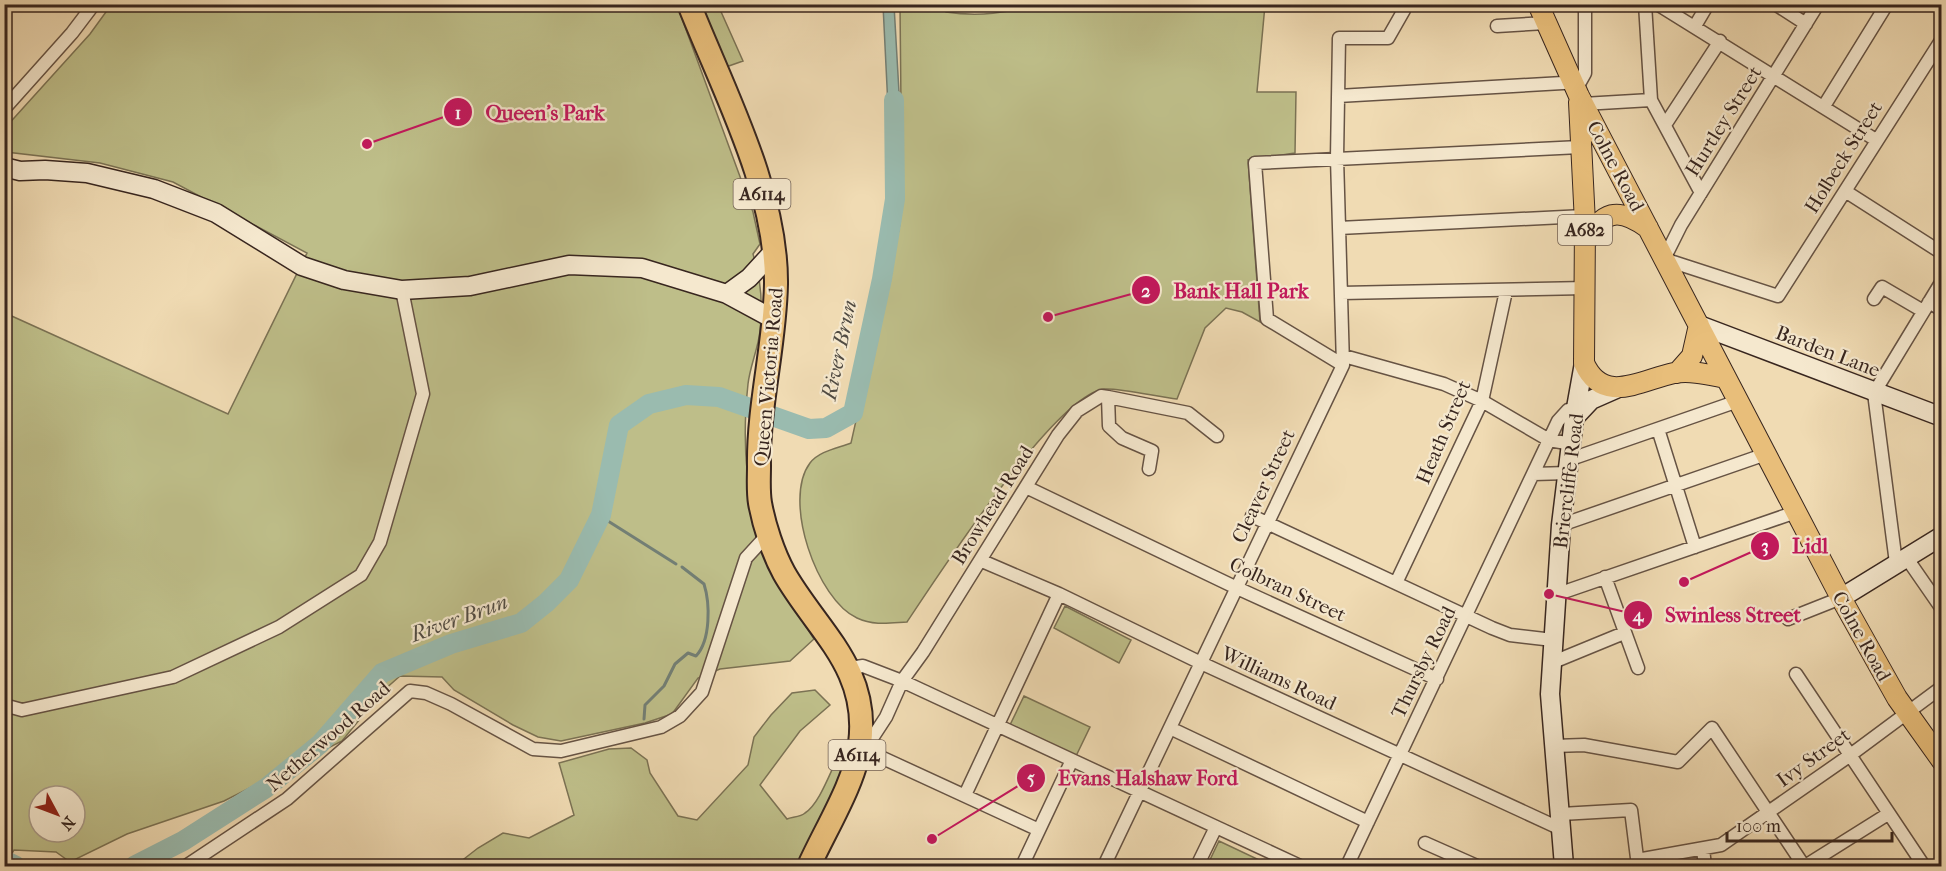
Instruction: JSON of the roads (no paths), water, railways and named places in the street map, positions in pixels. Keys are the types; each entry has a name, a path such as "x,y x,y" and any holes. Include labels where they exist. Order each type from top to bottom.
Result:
{"highway":[{"name":"Queen Victoria Road","path":"689,4 759,184 772,231 776,280 775,320 759,432 760,502 782,570 802,602 840,651 850,673"},
{"name":"A6114","path":"809,867 864,746 860,705 850,673"}],"main road":[{"name":"Colne Road","path":"1538,4 1578,95 1841,598 1906,712 1941,761"},
{"name":"Briercliffe Road","path":"1578,95 1585,243 1584,363"},
{"name":"A682","path":"1585,243 1597,223 1609,215 1630,216 1648,228"},
{"path":"1677,373 1692,356 1699,325"},
{"path":"1584,363 1596,380 1604,386 1616,389 1677,373 1726,378"}],"street":[{"path":"4,109 72,33 94,4"},
{"path":"1645,4 1651,100 1701,193"},
{"path":"1657,4 1720,41 1876,140"},
{"path":"1695,26 1708,4"},
{"path":"1775,4 1806,24"},
{"name":"Hurtley Street","path":"1665,262 1701,193 1818,4"},
{"path":"1824,106 1887,4"},
{"path":"1578,95 1585,73 1585,5"},
{"name":"Cleaver Street","path":"1104,867 1343,360 1337,158 1339,38 1388,39 1404,10"},
{"path":"1497,26 1546,23"},
{"name":"Holbeck Street","path":"1665,262 1681,264 1778,296 1941,39"},
{"path":"1665,125 1720,41"},
{"path":"1338,96 1578,95 1651,100"},
{"path":"1570,459 1549,440 1482,401 1444,384 1343,360 1267,319 1255,163 1580,147"},
{"path":"4,167 20,171 87,173 154,189 216,213 302,266 344,280 402,290 470,286 569,265 642,268 727,294 775,320"},
{"path":"1845,190 1941,253"},
{"path":"1339,228 1584,216"},
{"path":"727,294 750,278 773,252"},
{"path":"1941,281 1874,393 1901,560 1941,609"},
{"path":"1874,299 1884,284 1926,307 1941,310"},
{"path":"1341,293 1586,288"},
{"path":"4,705 22,710 173,678 279,627 361,575 380,542 423,394 402,290"},
{"name":"Heath Street","path":"1396,583 1482,401 1506,291"},
{"name":"Barden Lane","path":"1699,325 1941,417"},
{"name":"Briercliffe Road","path":"1564,867 1550,694 1551,663 1561,525 1584,363"},
{"path":"1575,414 1591,399 1616,389"},
{"name":"Browhead Road","path":"864,746 886,717 902,681 982,561 1026,487 1077,411 1101,396 1108,397"},
{"path":"1149,469 1152,451 1122,438 1109,426 1108,397 1188,413 1216,436"},
{"path":"1533,474 1738,401"},
{"name":"Thursby Road","path":"1347,867 1558,421 1568,410 1575,414"},
{"path":"1658,429 1695,547"},
{"path":"1561,525 1766,454"},
{"name":"Colbran Street","path":"1026,487 1237,588 1437,678"},
{"path":"1556,595 1796,512"},
{"path":"1252,516 1510,635 1553,640"},
{"name":"Netherwood Road","path":"186,867 287,799 410,691 426,693 526,746 542,750 561,751 661,727 680,716 702,692 746,558 769,533"},
{"path":"1788,619 1841,598 1941,536"},
{"name":"Williams Road","path":"982,561 1059,594 1400,755 1561,822"},
{"path":"1605,577 1638,668"},
{"path":"965,795 1059,594"},
{"path":"1551,663 1624,633"},
{"path":"850,673 863,666 902,681 1300,867"},
{"path":"1796,674 1924,867"},
{"name":"Ivy Street","path":"1638,863 1721,844 1849,756 1941,687"},
{"path":"1170,728 1368,822"},
{"path":"1554,746 1584,745 1678,762 1712,728 1805,867 1888,814"},
{"path":"864,746 874,754 1039,830"},
{"path":"1022,867 1072,760"},
{"path":"1561,822 1631,810 1638,863"},
{"path":"1197,867 1216,827"},
{"path":"1425,843 1477,867"},
{"path":"1703,849 1705,867"}],"water":[{"path":"883,5 894,5 901,127 889,127"}],"waterway":[{"name":"River Brun","path":"134,866 183,841 266,788 320,744 382,673 451,644 521,623 546,603 569,580 601,515 619,425 649,404 686,395 719,397 809,429 826,428 853,413 882,279 895,199 894,100"},
{"path":"600,516 676,564"},
{"path":"644,719 645,705 664,686 675,664 688,653 696,656 707,631 708,611 704,584 682,567"},
{"name":"River Brun","path":"4,860 16,866"}],"place":[{"name":"Queen's Park","path":"367,144"},
{"name":"Bank Hall Park","path":"1048,317"},
{"name":"Lidl","path":"1684,582"},
{"name":"Swinless Street","path":"1549,594"},
{"name":"Evans Halshaw Ford","path":"932,839"}]}
